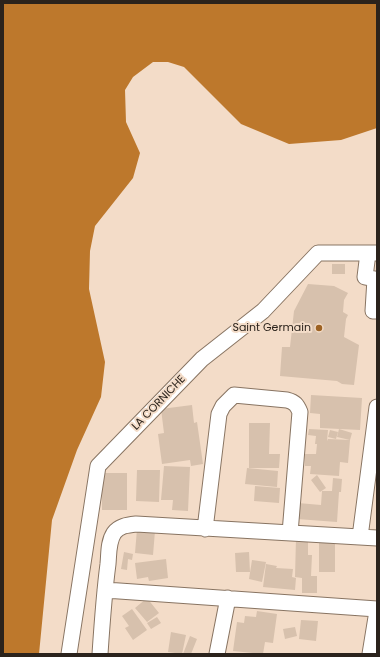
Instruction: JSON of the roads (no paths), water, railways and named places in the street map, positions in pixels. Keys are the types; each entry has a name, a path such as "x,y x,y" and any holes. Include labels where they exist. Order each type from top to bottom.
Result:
{"street":[{"name":"LA CORNICHE","path":"69,654 98,466 202,358 263,311 318,253 373,253"},
{"path":"373,253 365,277 375,279 373,311 377,311"},
{"path":"205,528 220,414 222,406 234,395 293,401 297,405 300,412 290,533"},
{"path":"360,537 377,407"},
{"path":"100,654 110,541 118,528 136,524 377,538"},
{"path":"105,590 377,610 370,654"},
{"path":"217,654 228,598"}],"place":[{"name":"Saint Germain","path":"319,328"}]}
